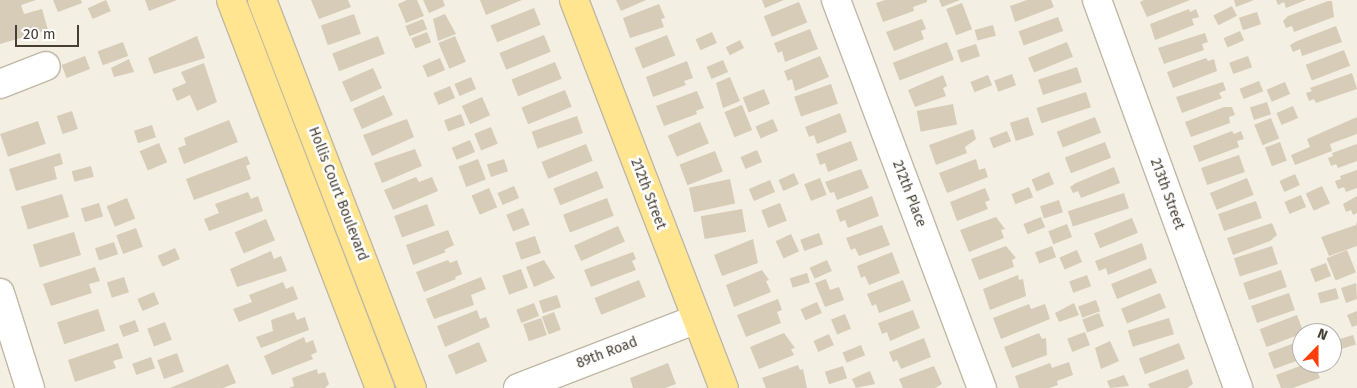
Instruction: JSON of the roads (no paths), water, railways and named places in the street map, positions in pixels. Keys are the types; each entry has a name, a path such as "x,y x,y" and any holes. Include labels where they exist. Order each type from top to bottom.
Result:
{"main road":[{"path":"232,0 380,388"},
{"name":"Hollis Court Boulevard","path":"262,0 412,388"},
{"name":"212th Street","path":"574,0 724,388"},
{"path":"288,148 315,135"},
{"path":"335,272 362,259"}],"street":[{"name":"212th Place","path":"836,0 982,388"},
{"name":"213th Street","path":"1097,0 1238,388"},
{"path":"0,84 46,66"},
{"path":"0,293 30,388"},
{"name":"89th Road","path":"518,388 696,318"}]}
